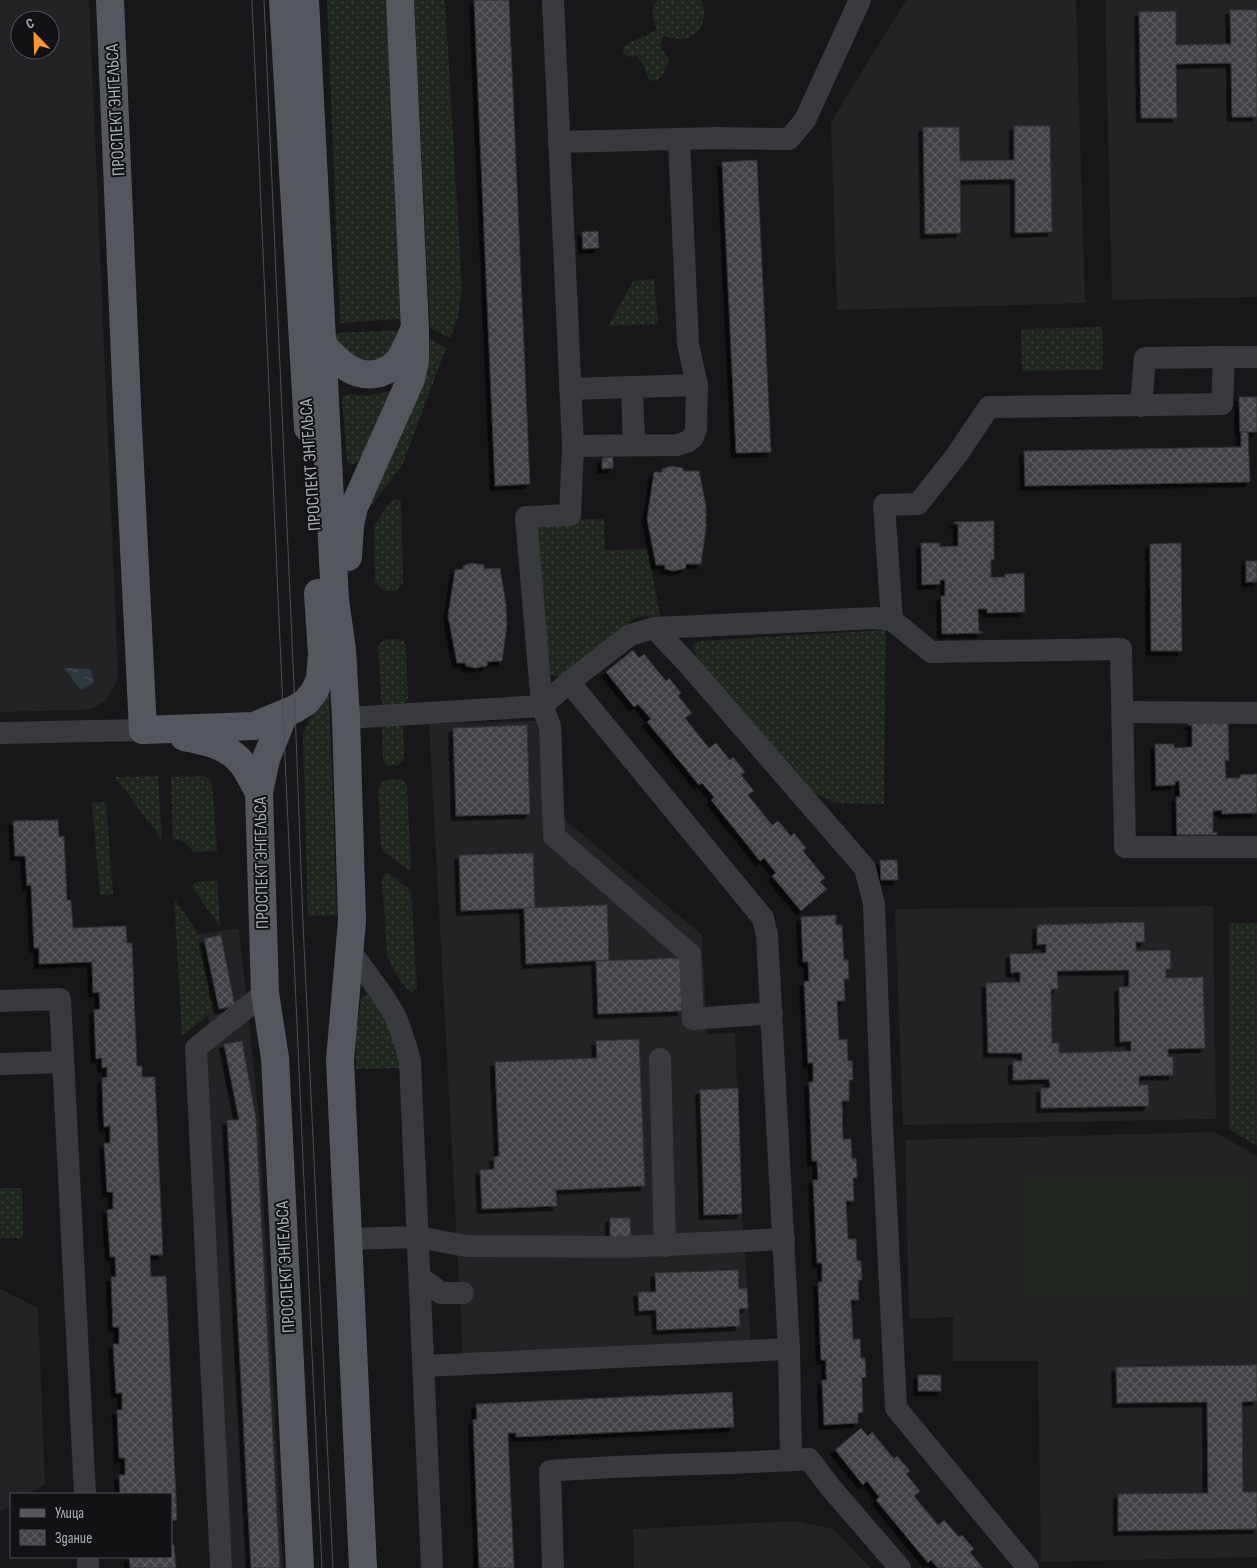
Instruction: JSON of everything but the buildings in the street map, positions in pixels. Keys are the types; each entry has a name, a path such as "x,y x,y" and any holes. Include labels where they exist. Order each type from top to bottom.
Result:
{"main road":[{"name":"ПРОСПЕКТ ЭНГЕЛЬСА","path":"110,0 143,730"},
{"name":"ПРОСПЕКТ ЭНГЕЛЬСА","path":"283,0 322,654 320,679 314,692 306,702 284,714 266,759 258,792 265,993 275,1058 300,1568"},
{"name":"ПРОСПЕКТ ЭНГЕЛЬСА","path":"305,0 335,600 342,650 346,718 352,922 340,1060 364,1568"},
{"name":"ПРОСПЕКТ ЭНГЕЛЬСА","path":"342,650 350,525 354,507 411,378 415,361 400,0"},
{"name":"ПРОСПЕКТ ЭНГЕЛЬСА","path":"322,344 336,360 348,368 358,374 372,375 389,370 398,362 415,329"},
{"path":"143,730 254,726 284,714"},
{"path":"143,730 204,740 226,749 242,762 258,792"}],"street":[{"path":"553,0 573,446 570,515 526,517 542,706 550,726 554,836 690,954 693,1019 772,1013"},
{"path":"559,142 716,138 789,139 805,120 860,0"},
{"path":"573,446 677,445 687,442 693,437 696,429 697,385 688,344 679,139"},
{"path":"892,620 884,505 918,504 956,456 989,407 1222,404 1224,357"},
{"path":"1141,406 1145,358 1257,357"},
{"path":"570,389 697,385"},
{"path":"632,386 634,445"},
{"path":"346,718 542,706 569,682 630,635 654,628 876,618 892,620 931,652 1121,649 1125,847 1257,847"},
{"path":"654,628 689,665 865,868 874,904 882,1122 896,1408 1028,1568"},
{"path":"569,682 764,918 767,935 772,1013 784,1239 789,1349 791,1460"},
{"path":"1123,712 1257,713"},
{"path":"0,733 143,730"},
{"path":"350,951 383,996 395,1017 404,1037 410,1061 432,1568"},
{"path":"221,1568 196,1048 265,993"},
{"path":"0,1001 60,998 85,1493"},
{"path":"660,1060 665,1246"},
{"path":"0,1064 63,1062"},
{"path":"348,1239 418,1237 466,1246 665,1246 784,1239"},
{"path":"420,1277 441,1293 464,1293"},
{"path":"424,1366 789,1349"},
{"path":"553,1568 550,1471 604,1467 740,1464 809,1459 831,1488 900,1568"}],"shaded area":[{"path":"0,0 89,0 118,673 116,683 106,700 94,708 84,710 0,712"},
{"path":"327,0 386,0 401,319 340,323"},
{"path":"414,0 445,0 462,289 458,317 450,338 430,328"},
{"path":"657,0 701,0 704,18 700,29 690,37 679,40 664,36 660,45 669,60 664,72 657,81 649,80 643,64 637,56 629,57 623,53 623,48 630,42 657,30 653,8"},
{"path":"906,0 1076,0 1085,303 837,310 831,122"},
{"path":"1105,0 1257,0 1257,297 1112,300"},
{"path":"654,279 658,324 608,326 633,281"},
{"path":"1102,327 1103,370 1022,371 1021,329"},
{"path":"402,330 399,349 369,369 337,344 335,333"},
{"path":"430,339 446,348 402,466 355,526 429,350"},
{"path":"389,392 391,395 363,457 358,462 351,464 347,460 343,396 349,394 367,396"},
{"path":"399,499 401,502 403,583 396,591 384,591 375,583 374,525 392,500"},
{"path":"604,519 605,550 648,549 660,616 637,617 562,676 555,676 548,673 535,533 539,525 547,520"},
{"path":"886,630 884,804 836,803 814,793 765,742 694,652 693,647 694,643 699,641"},
{"path":"389,639 404,641 406,647 408,698 405,703 388,708 381,699 378,647"},
{"path":"329,689 337,915 308,916 303,734 321,690"},
{"path":"558,720 562,817 702,935 707,1034 735,1033 742,1214 751,1343 463,1355 429,724"},
{"path":"403,725 404,760 399,765 387,766 383,760 382,727"},
{"path":"158,776 162,840 115,777"},
{"path":"204,776 210,780 212,785 217,851 193,852 185,843 173,839 171,777"},
{"path":"390,779 402,780 407,786 411,867 409,870 384,852 381,846 378,789 382,782"},
{"path":"106,802 113,894 100,895 92,803"},
{"path":"385,873 388,873 408,888 411,893 417,988 412,992 404,986 387,955 382,880"},
{"path":"217,880 220,927 192,887 195,882"},
{"path":"174,898 201,938 215,1010 182,1036"},
{"path":"1213,906 1216,1119 903,1125 895,909"},
{"path":"1229,923 1257,923 1257,1146 1229,1129"},
{"path":"239,928 259,1118 283,1568 228,1568 204,1058 213,1046 193,935"},
{"path":"368,994 389,1023 402,1068 356,1069 356,1034 361,999 364,995"},
{"path":"1215,1132 1257,1156 1257,1557 1041,1562 1038,1361 953,1361 953,1317 909,1319 905,1140"},
{"path":"1250,1175 1251,1295 1024,1297 1022,1178"},
{"path":"0,1188 22,1188 23,1238 0,1238"},
{"path":"0,1289 38,1308 45,1484 30,1493 10,1493 10,1506 0,1512"},
{"path":"795,1521 833,1529 871,1568 634,1568 633,1529"}],"water":[{"path":"64,668 91,669 94,683 81,690"}],"tram line":[{"path":"252,0 322,1568"},
{"path":"264,0 303,923 333,1568"}]}
